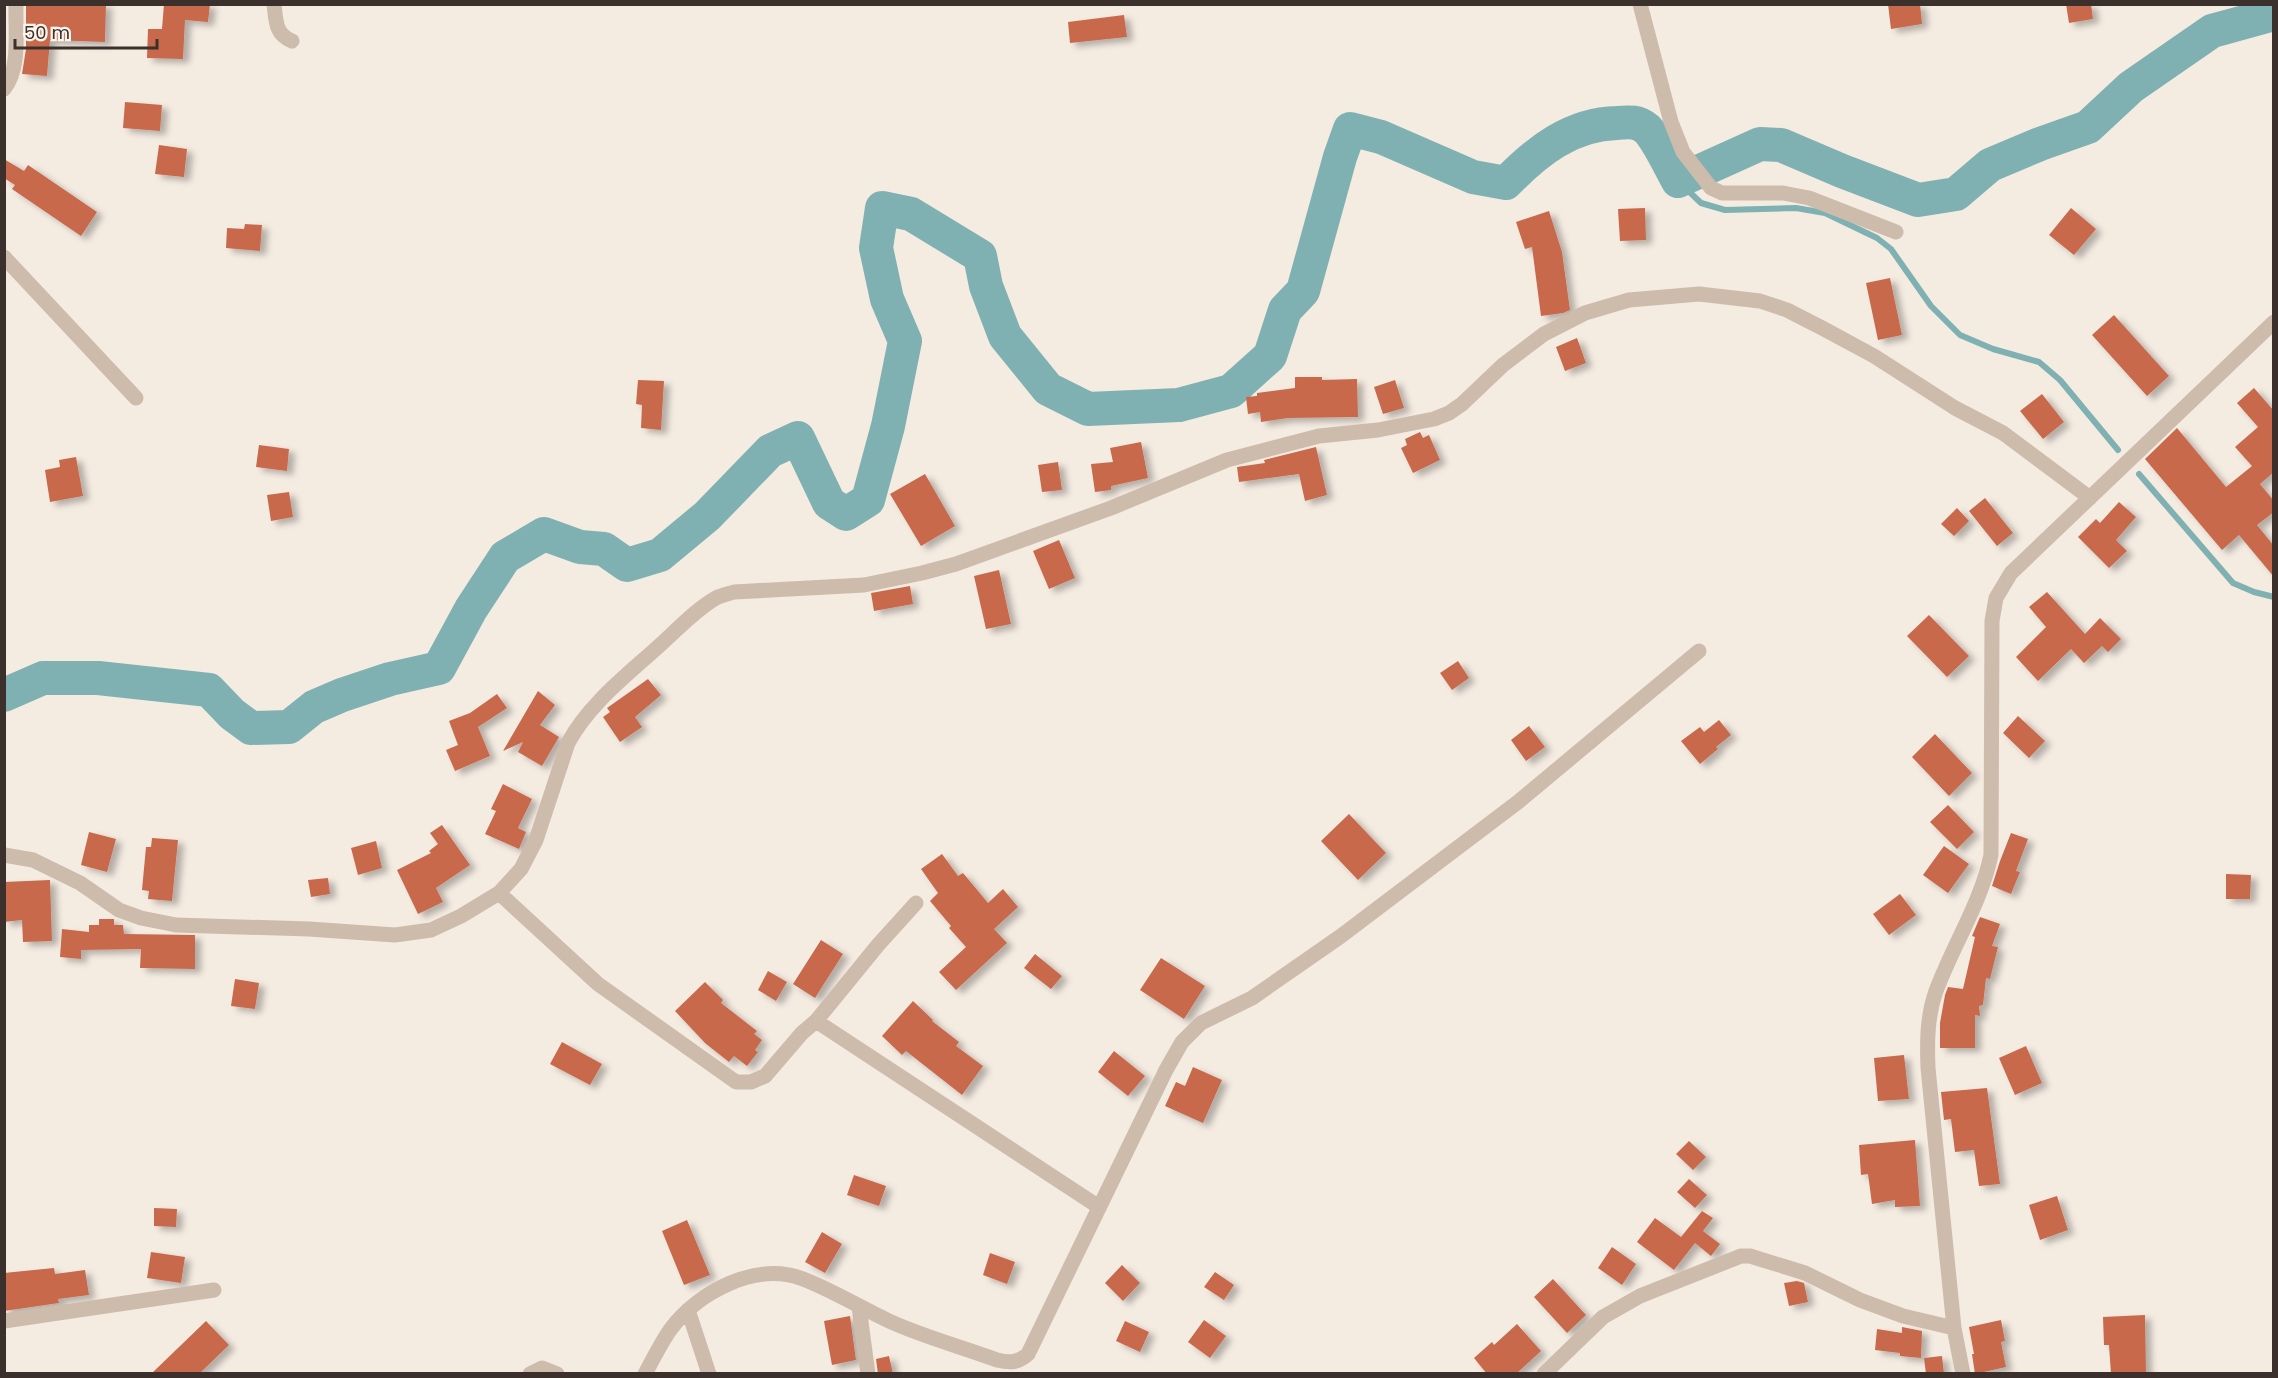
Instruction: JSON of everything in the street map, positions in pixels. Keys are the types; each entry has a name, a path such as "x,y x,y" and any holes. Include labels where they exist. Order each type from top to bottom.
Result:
{"street":[{"path":"4,89 12,79 16,4"},
{"path":"274,4 279,33 292,42"},
{"path":"1640,4 1671,122 1683,152 1711,188 1722,193 1782,193 1809,198 1896,232"},
{"path":"4,257 136,398"},
{"path":"4,855 33,860 80,883 120,910 141,918 176,925 309,929 395,935 431,930 461,916 499,893 521,869 536,840 568,743 574,732 590,711 611,690 678,629 717,598 734,592 864,585 956,564 1111,508 1227,460 1319,436 1378,430 1434,419 1462,404 1503,365 1544,334 1586,313 1629,300 1699,294 1760,301 1786,310 1874,356 1955,408 2003,433 2090,498"},
{"path":"1963,1374 1954,1328 1927,1040 1936,993 1982,888 1991,855 1992,621 1996,598 2010,573 2274,322"},
{"path":"645,1374 670,1330 688,1310 711,1292 748,1277 779,1273 803,1278 892,1323 1009,1368 1028,1354 1166,1070 1189,1033 1201,1023 1252,998 1350,929 1518,802 1699,651"},
{"path":"499,893 598,984 736,1082 751,1082 765,1076 916,903"},
{"path":"816,1020 1098,1207"},
{"path":"1544,1374 1603,1317 1640,1296 1741,1256 1750,1256 1805,1272 1860,1300 1903,1316 1954,1328"},
{"path":"4,1321 214,1290"},
{"path":"859,1307 868,1374"},
{"path":"688,1310 709,1374"},
{"path":"530,1374 542,1368 557,1374"}],"building":[{"path":"26,4 106,4 105,42 50,40 47,76 22,74 26,49"},
{"path":"164,4 210,4 208,22 185,20 183,59 147,58 148,29 162,29"},
{"path":"1888,4 1920,4 1922,24 1891,29"},
{"path":"2066,4 2091,4 2093,19 2069,23"},
{"path":"1124,15 1127,37 1070,43 1068,22"},
{"path":"125,102 162,105 160,131 123,128"},
{"path":"159,145 187,149 184,177 155,174"},
{"path":"4,159 24,171 28,165 97,212 81,236 12,189 15,185 4,178"},
{"path":"1645,208 1646,240 1620,241 1618,209"},
{"path":"2071,208 2096,229 2074,255 2049,235"},
{"path":"1549,211 1562,252 1570,310 1541,316 1532,247 1525,249 1516,222"},
{"path":"245,224 262,225 260,251 226,248 227,228 244,229"},
{"path":"1890,278 1902,335 1878,340 1866,283"},
{"path":"2114,315 2169,376 2147,396 2092,335"},
{"path":"1577,338 1586,363 1565,371 1556,347"},
{"path":"1295,377 1322,377 1322,380 1357,379 1358,417 1288,418 1261,422 1260,412 1248,414 1246,397 1257,396 1257,393 1295,388"},
{"path":"638,380 664,381 661,430 641,428 642,405 636,404"},
{"path":"1395,380 1404,408 1383,414 1374,387"},
{"path":"2254,388 2274,411 2274,472 2260,484 2274,501 2274,512 2257,525 2274,546 2274,577 2239,535 2222,550 2145,459 2177,428 2226,487 2252,466 2235,447 2258,427 2237,403"},
{"path":"2042,394 2064,422 2043,439 2020,411"},
{"path":"1420,432 1423,438 1429,435 1440,460 1413,473 1401,448 1407,445 1405,439"},
{"path":"1141,442 1148,478 1111,486 1111,490 1095,492 1091,464 1113,462 1110,448"},
{"path":"259,445 289,449 287,471 256,467"},
{"path":"1316,447 1327,495 1305,501 1299,474 1239,482 1237,467 1265,463 1264,460"},
{"path":"76,457 83,496 50,502 45,470 60,467 59,460"},
{"path":"1058,462 1062,490 1042,492 1038,465"},
{"path":"925,474 955,526 921,546 890,494"},
{"path":"289,492 293,517 271,521 267,495"},
{"path":"1985,498 2013,533 1997,546 1969,511"},
{"path":"2119,502 2136,517 2116,540 2127,551 2109,568 2078,537 2096,519 2100,523"},
{"path":"1957,508 1969,521 1954,536 1941,524"},
{"path":"1059,540 1075,578 1049,589 1033,551"},
{"path":"999,570 1011,624 986,629 974,576"},
{"path":"910,586 913,604 874,611 871,593"},
{"path":"2047,592 2085,634 2100,618 2121,639 2108,652 2102,646 2084,663 2071,649 2038,681 2016,657 2046,627 2029,607"},
{"path":"1929,615 1969,656 1947,677 1907,636"},
{"path":"1458,661 1469,678 1452,690 1440,673"},
{"path":"648,679 661,695 635,717 642,727 620,742 603,717 610,712 607,708"},
{"path":"538,691 555,705 540,725 559,737 542,766 518,752 523,742 503,751"},
{"path":"497,694 507,708 478,727 490,756 455,771 446,750 458,745 449,721 470,713"},
{"path":"2018,716 2045,741 2029,758 2003,733"},
{"path":"1719,720 1731,735 1700,764 1681,741 1700,727 1704,732"},
{"path":"1529,726 1545,747 1526,761 1511,740"},
{"path":"1935,734 1972,773 1949,796 1912,757"},
{"path":"503,784 532,799 518,828 526,832 519,849 485,834 496,811 491,809"},
{"path":"1948,805 1974,832 1957,849 1930,822"},
{"path":"1349,814 1386,853 1358,880 1321,841"},
{"path":"442,825 470,865 436,888 443,902 418,914 397,870 431,853 429,851 438,844 430,833"},
{"path":"89,832 116,839 107,872 81,865"},
{"path":"2011,833 2028,839 2016,871 2020,872 2011,894 1992,886"},
{"path":"152,838 178,840 172,901 148,899 149,891 142,890 146,847 151,847"},
{"path":"376,841 382,868 358,875 351,848"},
{"path":"1944,846 1969,864 1948,893 1923,875"},
{"path":"942,854 958,876 963,873 988,903 1003,889 1018,907 994,929 1007,943 956,990 939,972 966,947 930,901 938,893 921,869"},
{"path":"2226,874 2251,875 2250,899 2226,899"},
{"path":"328,878 330,894 311,897 308,880"},
{"path":"50,880 52,941 23,942 22,920 4,922 4,882"},
{"path":"1900,894 1916,915 1889,935 1873,914"},
{"path":"1980,917 2000,924 1992,946 1998,947 1990,979 1986,978 1983,1005 1979,1006 1980,1016 1975,1015 1975,1048 1940,1048 1940,1023 1945,995 1948,987 1963,989 1975,937 1972,936"},
{"path":"99,919 114,919 114,925 123,925 124,934 195,935 195,969 140,968 141,949 81,950 81,959 60,957 62,929 89,932 89,925 99,925"},
{"path":"821,940 843,954 815,998 793,984"},
{"path":"1035,954 1062,976 1051,989 1024,968"},
{"path":"1161,958 1205,986 1184,1019 1140,990"},
{"path":"768,971 787,982 776,1001 758,990"},
{"path":"235,979 259,983 255,1009 231,1006"},
{"path":"705,982 723,1000 721,1003 757,1031 754,1034 762,1040 755,1050 758,1052 747,1066 734,1056 729,1062 705,1043 675,1011"},
{"path":"913,1001 932,1021 959,1042 956,1046 983,1066 962,1095 906,1051 902,1055 882,1036"},
{"path":"562,1042 602,1064 590,1085 550,1064"},
{"path":"2026,1046 2042,1083 2015,1095 1999,1058"},
{"path":"1114,1051 1145,1076 1128,1096 1098,1072"},
{"path":"1904,1055 1909,1099 1878,1101 1874,1058"},
{"path":"1193,1067 1222,1080 1203,1123 1165,1106 1176,1082 1185,1086"},
{"path":"1987,1088 2000,1184 1979,1186 1974,1150 1955,1152 1951,1119 1944,1120 1941,1092"},
{"path":"1915,1140 1920,1206 1895,1207 1895,1200 1872,1204 1868,1174 1861,1175 1859,1145"},
{"path":"1689,1141 1706,1157 1693,1170 1676,1154"},
{"path":"854,1175 886,1186 879,1206 847,1195"},
{"path":"1689,1179 1707,1195 1695,1208 1677,1192"},
{"path":"2057,1196 2068,1230 2040,1240 2029,1205"},
{"path":"154,1208 177,1209 176,1227 154,1226"},
{"path":"1702,1211 1713,1218 1703,1231 1720,1244 1711,1256 1695,1243 1674,1270 1637,1242 1655,1218 1681,1237"},
{"path":"687,1220 710,1275 684,1285 662,1231"},
{"path":"822,1232 842,1244 825,1273 805,1262"},
{"path":"1612,1247 1636,1264 1622,1285 1598,1268"},
{"path":"151,1252 185,1257 181,1283 147,1278"},
{"path":"990,1253 1015,1262 1007,1284 983,1275"},
{"path":"1122,1265 1140,1283 1123,1301 1105,1283"},
{"path":"54,1268 55,1274 85,1270 89,1295 58,1299 59,1303 4,1311 4,1273"},
{"path":"1215,1272 1234,1285 1224,1300 1204,1287"},
{"path":"1553,1279 1586,1315 1567,1333 1534,1297"},
{"path":"1797,1281 1804,1283 1808,1302 1789,1306 1784,1283"},
{"path":"2145,1315 2146,1374 2111,1374 2109,1345 2104,1345 2103,1317"},
{"path":"850,1316 856,1360 832,1365 824,1321"},
{"path":"1204,1320 1226,1336 1210,1358 1188,1342"},
{"path":"2001,1320 2005,1341 2001,1342 2006,1367 1975,1374 1969,1327"},
{"path":"206,1321 229,1345 199,1374 151,1374"},
{"path":"1125,1321 1149,1332 1140,1352 1116,1341"},
{"path":"1517,1324 1541,1351 1516,1374 1487,1374 1474,1358 1492,1342 1494,1345"},
{"path":"1902,1327 1922,1331 1921,1358 1875,1350 1877,1329 1902,1333"},
{"path":"889,1356 893,1374 878,1374 876,1359"},
{"path":"1942,1356 1944,1374 1926,1374 1924,1358"}],"waterway":[{"path":"4,695 43,678 98,678 209,690 232,714 251,728 289,727 314,707 342,695 390,679 439,668 471,609 505,557 544,534 580,547 604,549 627,565 660,555 707,516 770,451 798,438 829,503 846,514 868,500 888,426 905,341 887,299 876,248 882,208 911,214 980,256 986,286 1005,336 1048,389 1088,409 1179,405 1231,391 1270,356 1285,310 1303,291 1340,157 1350,129 1381,137 1473,177 1506,183 1530,160 1556,141 1585,128 1625,122 1644,126 1647,129 1660,147 1678,181 1760,144 1781,145 1918,200 1956,194 1990,165 2088,127 2131,87 2212,31 2274,14"},
{"path":"1678,181 1701,203 1725,210 1796,208 1825,213 1877,238 1891,249 1931,306 1960,335 1993,349 2039,362 2060,380 2118,450"},
{"path":"2139,474 2233,583 2274,597"}]}
